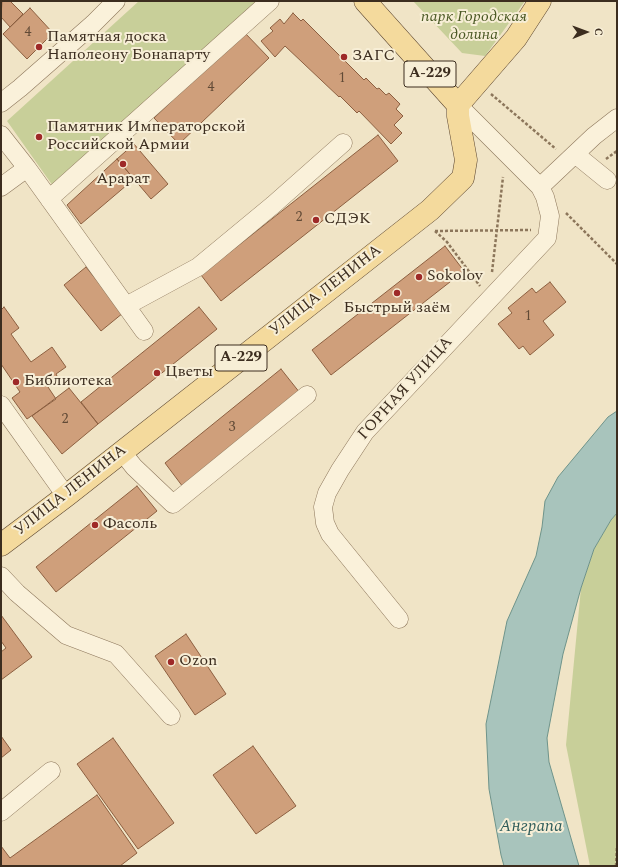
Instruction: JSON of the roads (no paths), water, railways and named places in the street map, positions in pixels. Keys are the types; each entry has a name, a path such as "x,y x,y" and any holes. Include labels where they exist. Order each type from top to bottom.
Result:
{"main road":[{"name":"А-229","path":"365,1 458,105"},
{"path":"458,105 516,38 540,1"},
{"name":"УЛИЦА ЛЕНИНА","path":"1,545 66,496 430,210 463,178 466,160 458,116 458,105"}],"street":[{"path":"1,103 54,59 116,1"},
{"path":"49,198 270,1"},
{"path":"458,105 540,187 594,136 617,118"},
{"path":"1,135 49,198 144,331"},
{"path":"126,306 198,267 273,205 343,143"},
{"path":"572,157 607,180"},
{"path":"1,186 27,168"},
{"name":"ГОРНАЯ УЛИЦА","path":"399,619 330,534 325,523 322,507 327,493 340,470 365,432 547,238 550,216 545,197 540,187"},
{"path":"122,452 134,467 173,504 307,395"},
{"path":"1,405 66,496"},
{"path":"1,576 17,593 66,635 116,654 171,716"},
{"path":"1,812 52,771"}],"water":[{"name":"Анграпа","path":"617,411 617,513 611,520 594,549 581,588 563,654 547,738 549,762 579,866 504,866 489,789 486,724 507,621 536,556 542,527 545,501 558,477 608,417"}],"place":[{"name":"Памятная доска Наполеону Бонапарту","path":"39,47"},
{"name":"ЗАГС","path":"344,57"},
{"name":"Памятник Императорской Российской Армии","path":"39,137"},
{"name":"Арарат","path":"123,164"},
{"name":"СДЭК","path":"316,220"},
{"name":"Sokolov","path":"419,277"},
{"name":"Быстрый заём","path":"397,293"},
{"name":"Цветы","path":"157,373"},
{"name":"Библиотека","path":"16,382"},
{"name":"Фасоль","path":"95,525"},
{"name":"Ozon","path":"171,662"}],"park label":[{"name":"парк Городская долина","path":"474,27"}]}
